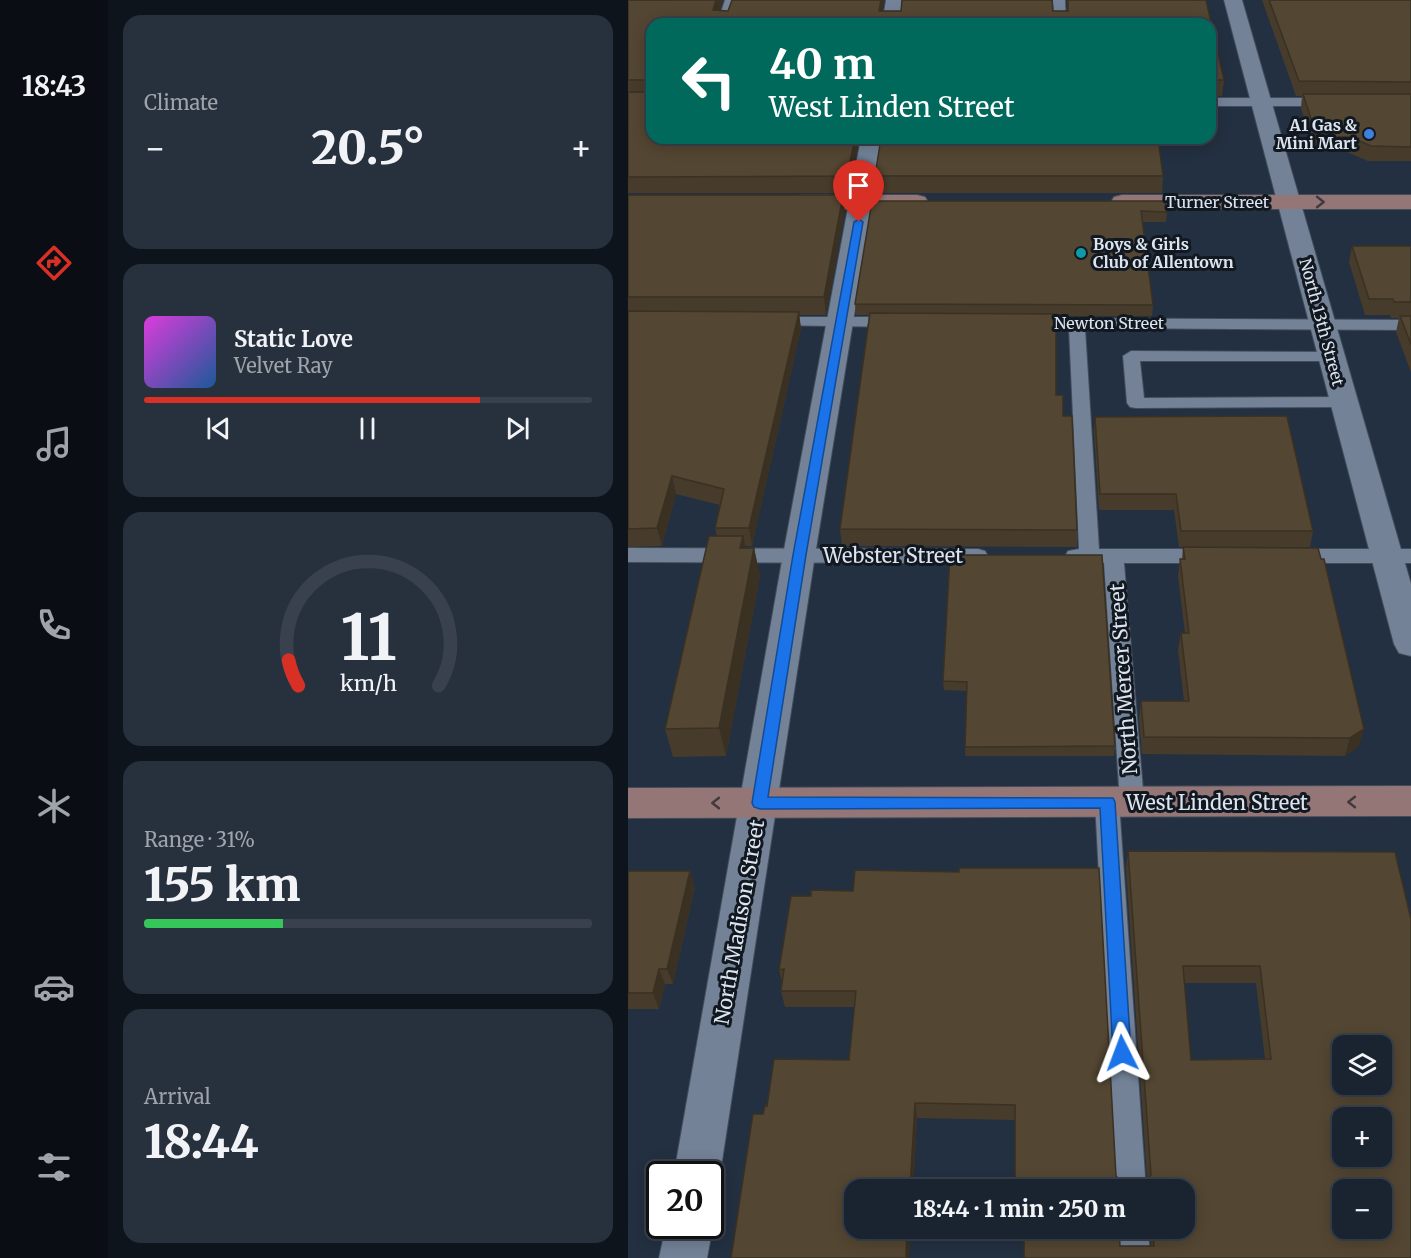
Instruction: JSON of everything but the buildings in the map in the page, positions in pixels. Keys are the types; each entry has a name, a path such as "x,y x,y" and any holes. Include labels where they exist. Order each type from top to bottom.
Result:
{"street":[{"path":"892,18 895,0"},
{"name":"North 13th Street","path":"1233,0 1344,402 1399,556 1411,644"},
{"name":"North Madison Street","path":"699,1161 760,803 799,555 871,144"},
{"path":"780,202 933,202"},
{"name":"Turner Street","path":"1099,202 1411,202"},
{"name":"West Linden Street","path":"628,803 1411,801"},
{"path":"683,1258 687,1239"}],"lane":[{"path":"725,18 731,0"},
{"path":"1059,0 1060,18"},
{"path":"1216,102 1342,102"},
{"path":"758,322 912,322"},
{"name":"Newton Street","path":"1007,323 1411,325"},
{"path":"1077,323 1089,556"},
{"path":"1332,357 1131,356 1136,403 1344,402"},
{"name":"Webster Street","path":"628,555 998,556"},
{"path":"1055,556 1232,556"},
{"name":"North Mercer Street","path":"1114,556 1131,1179"},
{"path":"1268,556 1399,556"},
{"path":"1134,1239 1135,1258"}],"place":[{"name":"A1 Gas & Mini Mart","path":"1369,134"},
{"name":"Boys & Girls Club of Allentown","path":"1081,253"}],"route":[{"path":"859,222 799,555 760,803 1107,802 1122,1053"}]}
